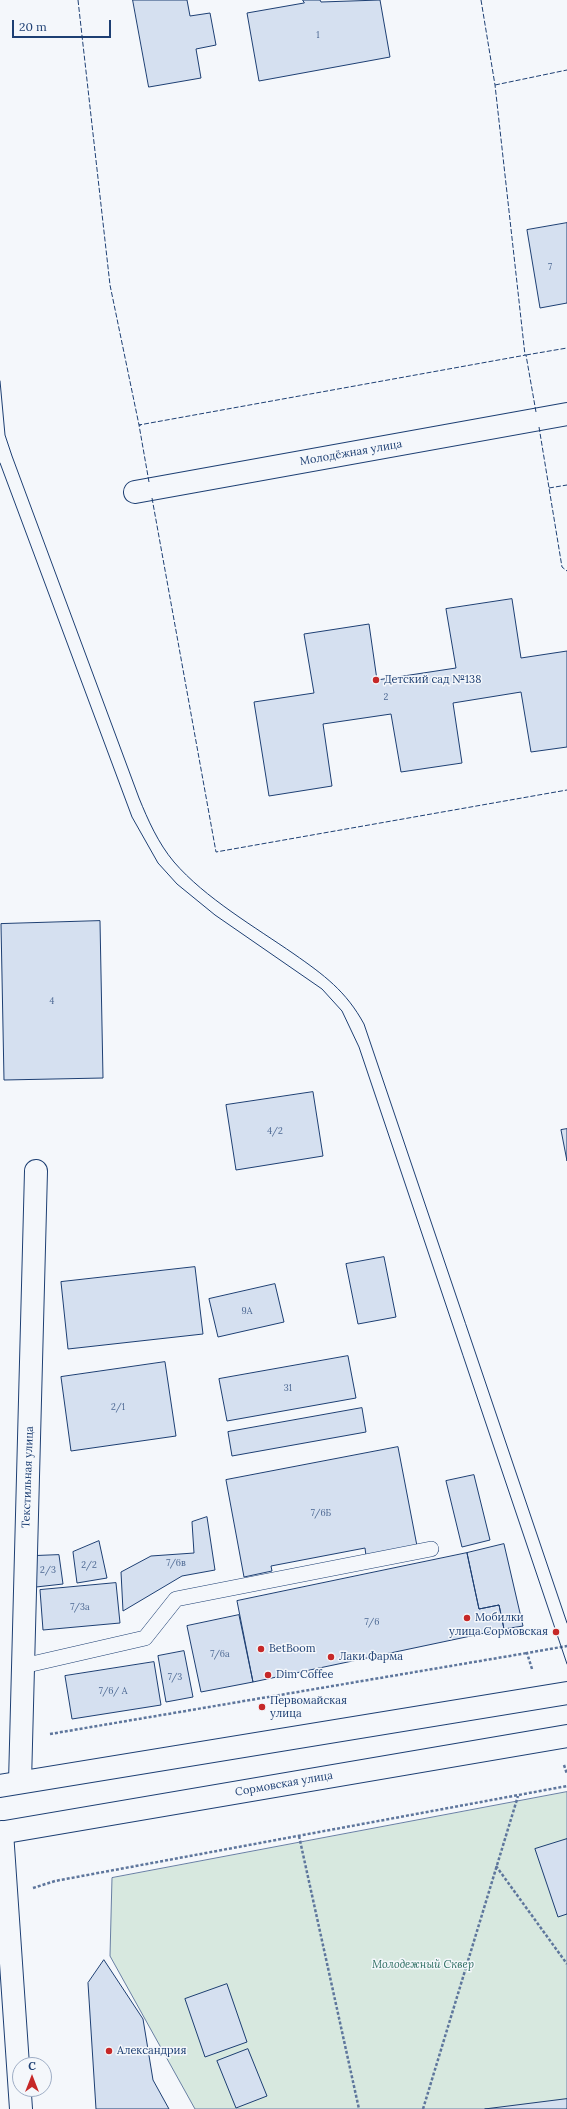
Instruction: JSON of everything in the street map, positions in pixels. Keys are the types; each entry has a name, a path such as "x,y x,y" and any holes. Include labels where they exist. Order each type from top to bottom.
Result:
{"street":[{"name":"Молодёжная улица","path":"135,492 567,414"},
{"name":"Текстильная улица","path":"10,1784 21,1739 36,1171"},
{"path":"10,1784 567,1693"},
{"name":"Сормовская улица","path":"1,1833 567,1736"},
{"path":"1,1833 21,2109"}],"lane":[{"path":"22,1666 145,1638 176,1599 431,1549"}],"path":[{"path":"21,1739 526,1653"},
{"path":"55,1881 567,1786"},
{"path":"422,2109 518,1796"},
{"path":"299,1836 359,2109"},
{"path":"496,1866 567,1964"}],"green space":[{"name":"Молодежный Сквер","path":"567,1792 567,2109 195,2109 110,1956 112,1878"}],"building":[{"path":"133,0 187,0 190,16 210,13 216,45 196,49 201,78 149,87"},
{"path":"303,0 320,0 321,2 380,0 390,57 259,81 247,13 304,3"},
{"path":"567,223 567,303 540,308 527,230"},
{"path":"512,599 521,658 567,651 567,747 531,752 521,692 453,703 462,763 401,772 391,714 323,724 332,786 269,796 254,702 314,693 304,634 369,624 377,680 456,668 446,609"},
{"path":"100,921 103,1078 4,1080 1,924"},
{"path":"313,1092 323,1156 236,1170 226,1105"},
{"path":"567,1129 567,1161 561,1130"},
{"path":"384,1257 396,1317 358,1324 346,1264"},
{"path":"195,1267 203,1334 68,1349 61,1282"},
{"path":"275,1284 284,1322 218,1337 209,1299"},
{"path":"348,1356 356,1398 227,1421 219,1379"},
{"path":"165,1362 176,1436 71,1451 61,1377"},
{"path":"362,1408 366,1432 232,1456 228,1432"},
{"path":"398,1447 417,1546 366,1556 365,1548 271,1566 272,1571 244,1577 226,1480"},
{"path":"474,1475 490,1540 462,1547 446,1481"},
{"path":"207,1517 215,1570 182,1576 123,1611 121,1572 151,1556 194,1553 192,1522"},
{"path":"99,1541 107,1578 77,1583 73,1552"},
{"path":"504,1544 523,1626 504,1629 499,1605 479,1609 467,1553"},
{"path":"467,1553 479,1609 499,1605 504,1629 253,1682 237,1601"},
{"path":"59,1555 63,1584 36,1587 34,1556"},
{"path":"116,1583 120,1623 43,1630 40,1590"},
{"path":"239,1615 253,1682 201,1692 187,1626"},
{"path":"184,1651 193,1697 166,1702 158,1656"},
{"path":"154,1662 161,1705 72,1719 65,1676"},
{"path":"567,1839 567,1914 558,1917 535,1849"},
{"path":"104,1960 143,2019 153,2080 169,2109 96,2109 88,1983"},
{"path":"227,1984 247,2042 205,2057 185,1999"},
{"path":"248,2049 267,2096 236,2108 217,2061"},
{"path":"567,2099 567,2109 485,2109"}],"tram line":[{"path":"0,381 5,435 12,456 139,798 158,839 168,855 200,888 334,984 350,1002 364,1024 567,1623"},
{"path":"0,463 132,817 158,863 177,884 215,915 322,989 342,1011 359,1047 567,1664"}],"fence":[{"path":"78,0 110,285 139,425 141,425"},
{"path":"481,0 495,85 525,355"},
{"path":"495,85 567,70"},
{"path":"526,355 567,348"},
{"path":"149,482 139,425 526,355 536,412"},
{"path":"539,427 562,567 567,571"},
{"path":"549,488 567,485"},
{"path":"152,498 216,852 567,790"}],"place":[{"name":"Детский сад №138","path":"376,680"},
{"name":"Мобилки","path":"467,1618"},
{"name":"улица Сормовская","path":"556,1632"},
{"name":"BetBoom","path":"261,1649"},
{"name":"Лаки Фарма","path":"331,1657"},
{"name":"Dim Coffee","path":"268,1675"},
{"name":"Первомайская улица","path":"262,1707"},
{"name":"Александрия","path":"109,2051"}]}
